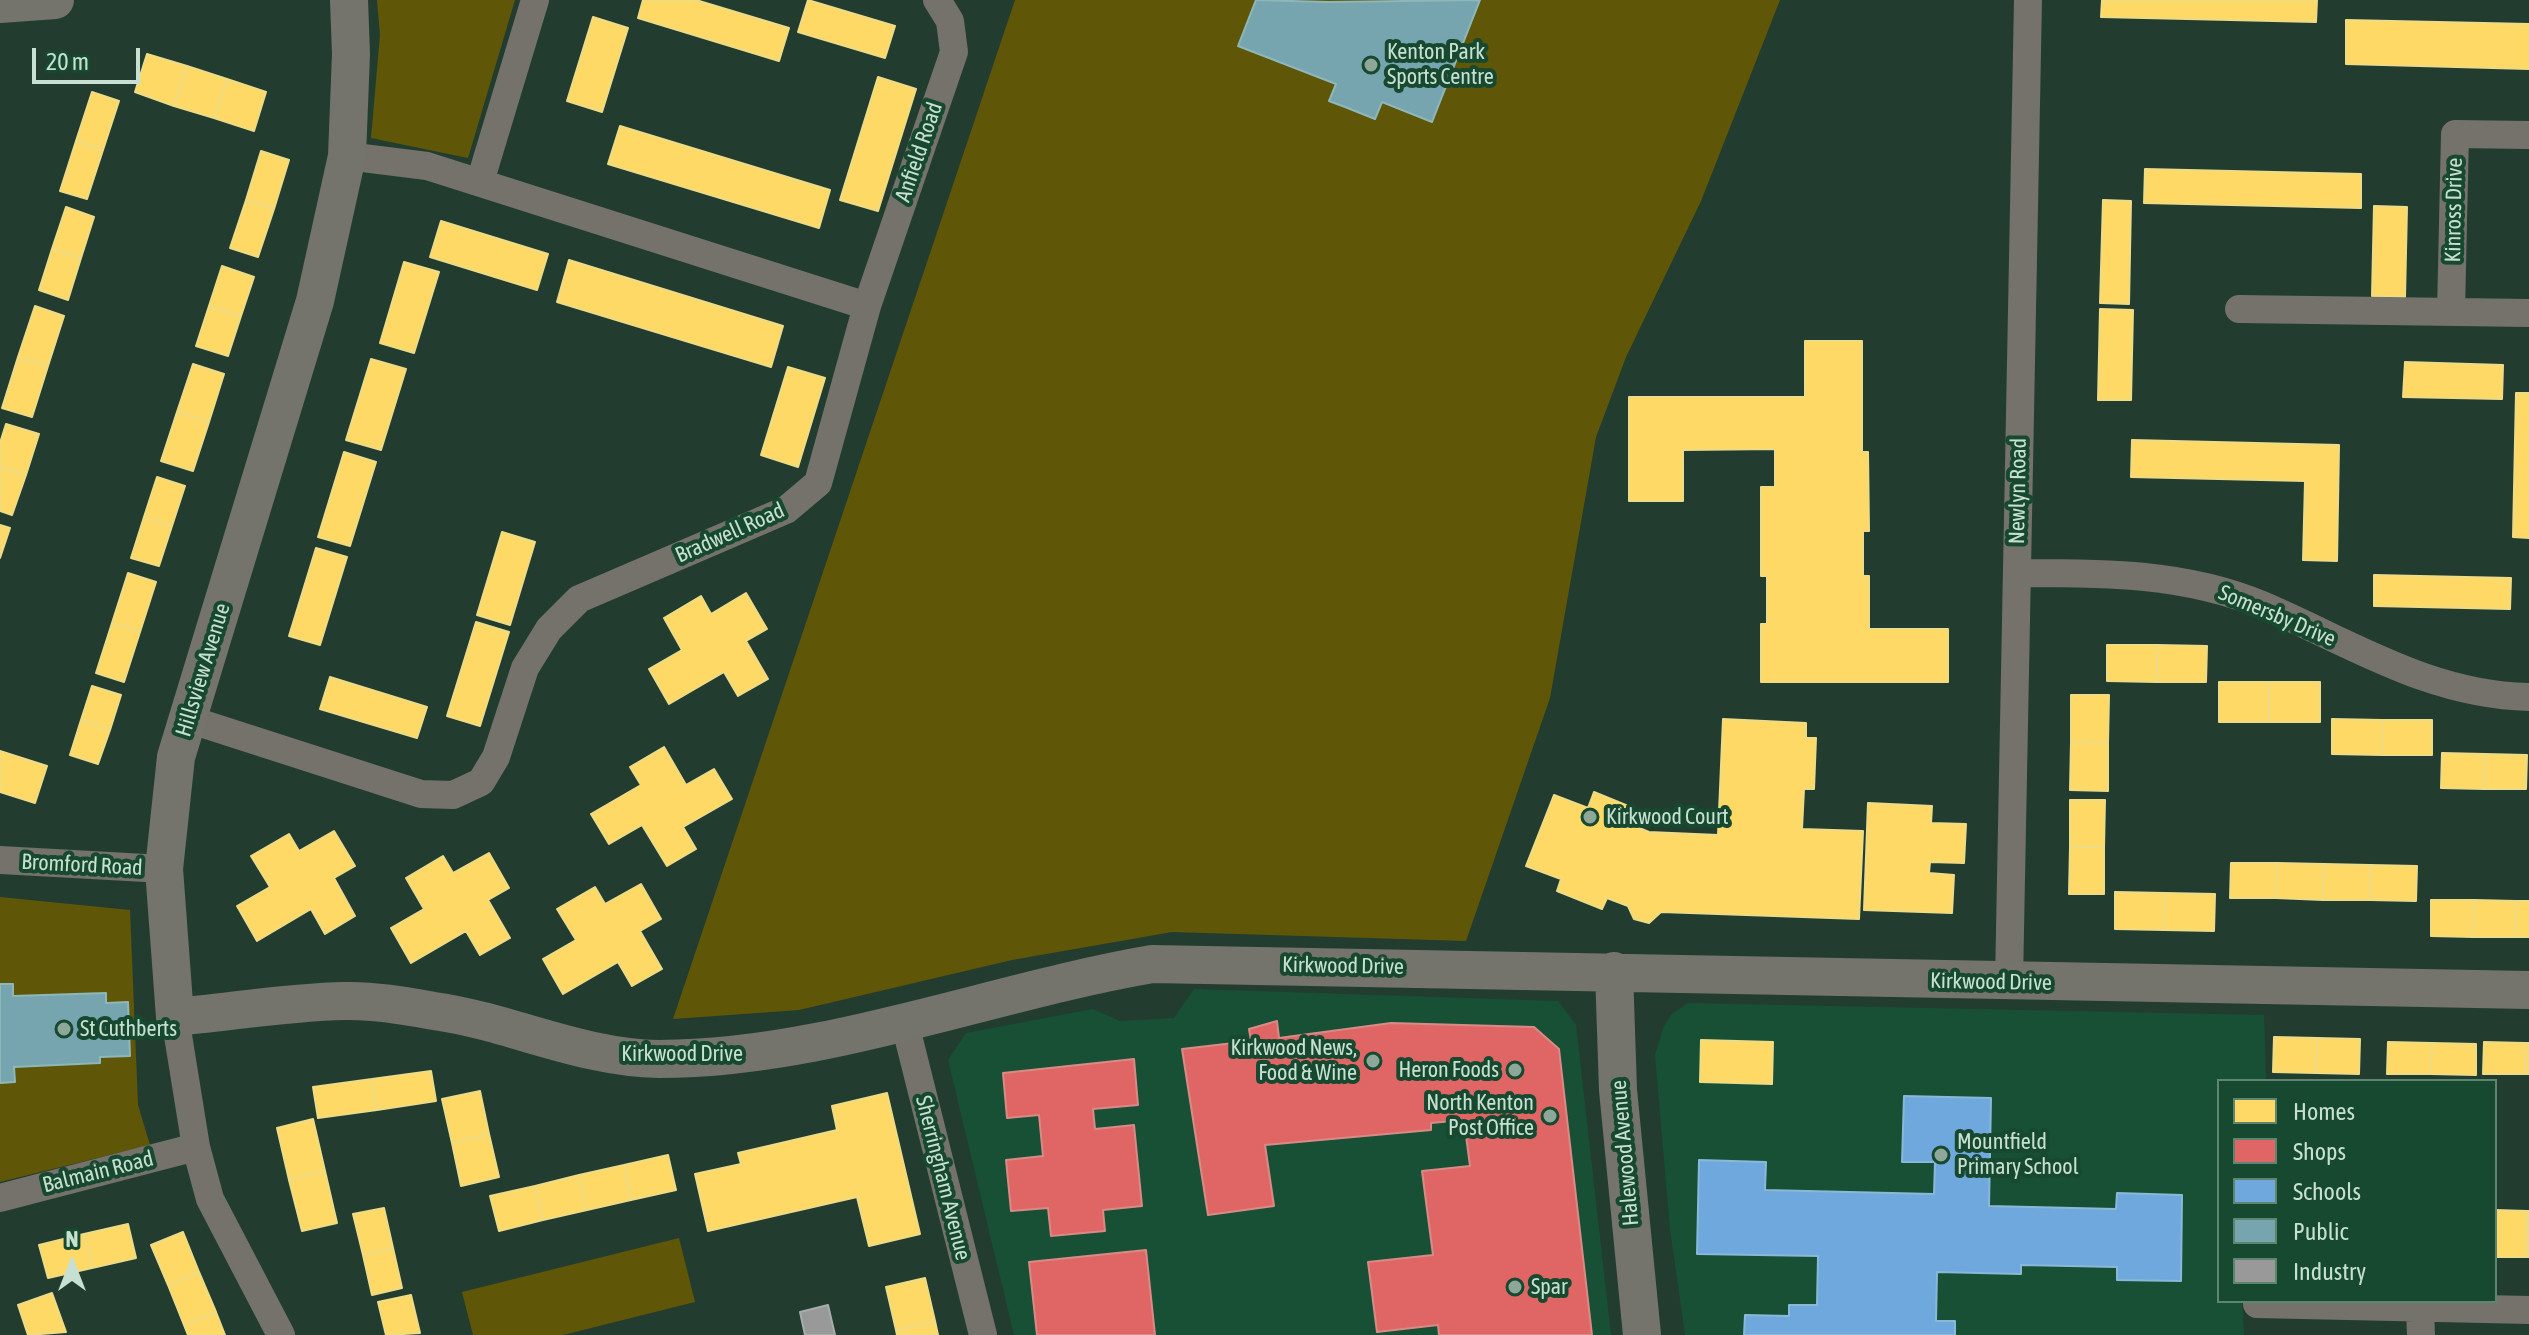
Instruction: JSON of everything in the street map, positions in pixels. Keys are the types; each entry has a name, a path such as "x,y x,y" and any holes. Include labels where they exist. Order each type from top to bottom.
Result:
{"street":[{"path":"0,4 55,0"},
{"name":"Hillsview Avenue","path":"281,1335 210,1199 196,1147 175,1017 164,869 176,757 315,301 347,156 351,54 349,0"},
{"path":"480,182 535,0"},
{"name":"Anfield Road","path":"867,306 954,52 950,21 937,0"},
{"name":"Newlyn Road","path":"2009,982 2028,0"},
{"name":"Kinross Drive","path":"2451,312 2455,134 2529,135"},
{"path":"347,156 427,166 867,306"},
{"name":"Bradwell Road","path":"188,719 421,794 453,795 481,782 496,757 525,668 549,629 579,599 786,510 818,483 867,306"},
{"path":"2239,309 2529,313"},
{"name":"Somersby Drive","path":"2017,573 2123,573 2212,588 2261,605 2394,669 2491,697 2529,697"},
{"name":"Bromford Road","path":"0,860 164,869"},
{"name":"Kirkwood Drive","path":"175,1017 346,1001 437,1011 583,1049 624,1057 659,1059 741,1056 1089,975 1152,964 2529,990"},
{"name":"Halewood Avenue","path":"1614,971 1618,1090 1642,1335"},
{"name":"Sherringham Avenue","path":"904,1020 983,1335"},
{"name":"Balmain Road","path":"0,1198 196,1147"},
{"path":"2257,1304 2421,1321 2529,1310"}],"shaded area":[{"path":"377,0 515,0 468,158 371,138 380,35"},
{"path":"1015,0 1780,0 1701,201 1626,357 1596,437 1550,698 1466,941 1172,932 1012,960 799,1010 673,1019"},
{"path":"0,897 130,910 138,1105 150,1145 0,1182"},
{"path":"1194,989 1558,1001 1576,1025 1611,1335 1014,1335 948,1060 966,1033 1093,1009 1120,1021 1174,1018"},
{"name":"Mountfield Primary School","path":"1688,1003 2264,1015 2266,1079 2217,1079 2217,1303 2242,1303 2244,1335 1685,1335 1670,1229 1655,1055 1663,1028 1671,1015"},
{"path":"679,1238 695,1302 563,1335 473,1335 462,1292"}],"building: Homes":[{"path":"643,0 696,0 789,28 779,61 638,18"},
{"path":"808,0 895,26 885,58 798,32"},
{"path":"2102,0 2317,0 2316,22 2101,17"},
{"path":"593,17 628,28 602,112 567,101"},
{"path":"2346,20 2529,24 2529,69 2346,64"},
{"path":"147,54 187,66 174,106 135,92"},
{"path":"187,66 227,79 214,118 174,106"},
{"path":"878,77 916,89 878,211 840,200"},
{"path":"227,79 266,92 254,131 214,118"},
{"path":"92,92 119,101 103,150 76,141"},
{"path":"620,126 830,190 819,228 608,164"},
{"path":"76,141 103,150 87,199 60,191"},
{"path":"261,151 289,160 274,209 246,200"},
{"path":"2145,169 2361,174 2361,208 2144,203"},
{"path":"246,200 274,209 258,257 230,248"},
{"path":"2103,200 2131,201 2129,304 2100,303"},
{"path":"2374,206 2407,207 2405,297 2372,296"},
{"path":"66,207 94,217 81,258 52,249"},
{"path":"441,221 548,254 537,290 430,257"},
{"path":"52,249 81,258 68,300 39,290"},
{"path":"569,260 783,326 771,367 557,302"},
{"path":"404,262 439,272 414,353 380,343"},
{"path":"222,266 254,277 241,316 209,306"},
{"path":"35,306 64,316 48,366 18,357"},
{"path":"209,306 241,316 228,356 196,346"},
{"path":"2100,309 2133,310 2131,400 2098,400"},
{"path":"1805,341 1862,341 1862,452 1868,452 1869,531 1863,531 1863,576 1869,576 1869,629 1948,629 1948,682 1761,682 1761,624 1767,624 1767,576 1761,576 1761,487 1775,487 1775,449 1683,450 1683,501 1629,501 1629,397 1805,397"},
{"path":"18,357 48,366 32,417 2,408"},
{"path":"371,359 406,369 381,450 346,440"},
{"path":"2405,362 2503,365 2502,399 2403,397"},
{"path":"193,364 224,374 209,422 177,412"},
{"path":"788,367 825,378 798,467 761,455"},
{"path":"2516,393 2529,393 2529,538 2513,537"},
{"path":"177,412 209,422 193,471 161,461"},
{"path":"6,424 39,434 26,475 0,467 0,443"},
{"path":"2132,440 2339,445 2337,561 2303,560 2305,481 2131,477"},
{"path":"344,452 376,462 350,546 318,537"},
{"path":"0,467 26,475 12,515 0,511"},
{"path":"157,477 185,486 172,526 144,517"},
{"path":"144,517 172,526 159,566 131,558"},
{"path":"0,525 10,528 0,558"},
{"path":"502,532 535,542 510,625 477,615"},
{"path":"316,548 347,557 320,645 289,636"},
{"path":"128,573 156,582 140,632 112,623"},
{"path":"2374,575 2511,578 2510,609 2374,606"},
{"path":"746,593 767,629 746,641 768,679 738,696 724,672 669,704 649,669 682,650 664,618 701,596 711,614"},
{"path":"476,622 509,632 480,726 447,716"},
{"path":"112,623 140,632 124,682 96,673"},
{"path":"2107,645 2157,645 2157,682 2107,681"},
{"path":"2157,645 2207,646 2206,682 2157,682"},
{"path":"330,677 427,707 417,738 320,709"},
{"path":"2219,682 2269,682 2269,722 2219,722"},
{"path":"2269,682 2320,682 2320,722 2269,722"},
{"path":"92,686 121,695 110,730 81,720"},
{"path":"2071,695 2109,695 2108,743 2071,742"},
{"name":"Kirkwood Court","path":"1723,719 1806,723 1806,738 1816,738 1814,789 1804,789 1802,829 1863,831 1859,919 1661,912 1649,923 1634,919 1628,906 1607,898 1602,909 1557,891 1561,879 1526,866 1554,795 1588,808 1594,792 1638,810 1632,825 1649,832 1718,835"},
{"path":"2332,719 2382,720 2382,755 2332,754"},
{"path":"81,720 110,730 98,764 70,755"},
{"path":"2382,720 2432,720 2432,755 2382,755"},
{"path":"2071,742 2108,743 2108,791 2070,790"},
{"path":"664,747 686,785 714,769 732,799 683,827 696,849 667,866 642,825 609,844 591,814 641,785 630,767"},
{"path":"0,751 47,766 35,803 0,792"},
{"path":"2442,753 2485,754 2484,789 2441,788"},
{"path":"2485,754 2527,755 2526,789 2484,789"},
{"path":"2070,800 2105,800 2104,847 2070,847"},
{"path":"1868,803 1932,806 1931,823 1966,824 1964,863 1930,862 1929,873 1954,875 1952,913 1864,910"},
{"path":"334,831 355,866 334,878 355,916 325,934 311,909 257,941 237,906 270,887 251,856 289,834 299,851"},
{"path":"2070,847 2104,847 2104,894 2069,894"},
{"path":"489,853 509,888 488,900 510,938 480,955 466,931 411,963 391,928 424,909 406,878 443,856 453,873"},
{"path":"2231,863 2277,863 2276,898 2230,898"},
{"path":"2277,863 2324,864 2323,900 2276,898"},
{"path":"2324,864 2370,865 2370,900 2323,900"},
{"path":"2370,865 2417,866 2416,901 2370,900"},
{"path":"641,884 661,919 640,931 662,969 632,986 618,962 563,994 543,959 576,940 557,909 595,887 605,904"},
{"path":"2115,892 2165,893 2164,930 2115,929"},
{"path":"2165,893 2215,894 2214,931 2164,930"},
{"path":"2431,900 2474,900 2473,937 2431,936"},
{"path":"2474,900 2516,901 2515,937 2473,937"},
{"path":"2516,901 2529,901 2529,937 2515,937"},
{"path":"2274,1037 2317,1038 2316,1073 2273,1072"},
{"path":"2317,1038 2360,1039 2359,1074 2316,1073"},
{"path":"1701,1040 1773,1042 1772,1084 1700,1082"},
{"path":"2388,1042 2432,1043 2431,1074 2387,1074"},
{"path":"2484,1042 2525,1043 2525,1074 2483,1074"},
{"path":"2432,1043 2476,1044 2476,1075 2431,1074"},
{"path":"2525,1043 2529,1043 2529,1074 2525,1074"},
{"path":"431,1071 436,1101 377,1110 372,1079"},
{"path":"372,1079 377,1110 318,1118 313,1087"},
{"path":"480,1091 489,1134 452,1143 442,1099"},
{"path":"887,1093 920,1234 869,1246 857,1197 708,1231 695,1174 741,1164 738,1153 837,1130 832,1106"},
{"path":"313,1119 325,1171 289,1180 277,1128"},
{"path":"489,1134 499,1177 461,1186 452,1143"},
{"path":"668,1155 676,1190 631,1200 624,1165"},
{"path":"624,1165 631,1200 587,1210 579,1175"},
{"path":"325,1171 337,1223 302,1231 289,1180"},
{"path":"579,1175 587,1210 543,1220 535,1186"},
{"path":"535,1186 543,1220 499,1231 490,1196"},
{"path":"384,1208 393,1248 363,1255 353,1214"},
{"path":"2497,1210 2527,1211 2526,1257 2497,1257"},
{"path":"2529,1211 2529,1257 2526,1257"},
{"path":"128,1224 136,1258 92,1268 84,1234"},
{"path":"183,1232 199,1272 168,1285 151,1245"},
{"path":"84,1234 92,1268 48,1278 39,1245"},
{"path":"393,1248 402,1288 372,1295 363,1255"},
{"path":"199,1272 216,1312 184,1325 168,1285"},
{"path":"925,1278 935,1321 896,1330 886,1287"},
{"path":"52,1293 66,1332 28,1335 18,1305"},
{"path":"411,1295 420,1333 386,1335 378,1302"},
{"path":"216,1312 225,1335 188,1335 184,1325"},
{"path":"935,1321 938,1335 897,1335 896,1330"}],"building: Shops":[{"path":"1277,1021 1279,1038 1391,1023 1534,1027 1559,1049 1592,1335 1439,1335 1438,1325 1377,1332 1368,1262 1433,1255 1422,1171 1470,1166 1464,1120 1431,1123 1431,1130 1265,1145 1274,1206 1208,1215 1182,1049 1251,1041 1249,1029"},
{"path":"1134,1059 1138,1105 1093,1109 1095,1129 1134,1125 1142,1206 1103,1210 1105,1231 1051,1236 1048,1208 1011,1211 1006,1160 1043,1156 1039,1115 1007,1118 1003,1073"},
{"path":"1146,1250 1155,1335 1037,1335 1029,1262"}],"building: Schools":[{"path":"1904,1096 1991,1098 1989,1206 2116,1209 2117,1193 2182,1195 2181,1281 2117,1280 2117,1267 2021,1265 2021,1274 1937,1272 1936,1321 1955,1321 1955,1335 1744,1335 1745,1315 1789,1316 1789,1305 1817,1305 1818,1256 1697,1254 1699,1160 1766,1162 1765,1190 1934,1194 1935,1162 1902,1162"}],"building: Public":[{"name":"Kenton Park Sports Centre","path":"1256,0 1480,0 1432,122 1382,102 1375,119 1329,101 1336,84 1238,46"},
{"name":"St Cuthberts","path":"0,984 13,984 13,996 106,993 106,1003 128,1002 130,1056 100,1057 100,1063 14,1067 15,1082 0,1083"}],"building: Industry":[{"path":"828,1305 835,1335 805,1335 800,1312"}],"place":[{"name":"Kenton Park Sports Centre","path":"1371,65"},
{"name":"Kirkwood Court","path":"1590,817"},
{"name":"St Cuthberts","path":"64,1029"},
{"name":"Kirkwood News, Food & Wine","path":"1373,1061"},
{"name":"Heron Foods","path":"1515,1070"},
{"name":"North Kenton Post Office","path":"1550,1116"},
{"name":"Mountfield Primary School","path":"1941,1155"},
{"name":"Spar","path":"1515,1287"}]}
